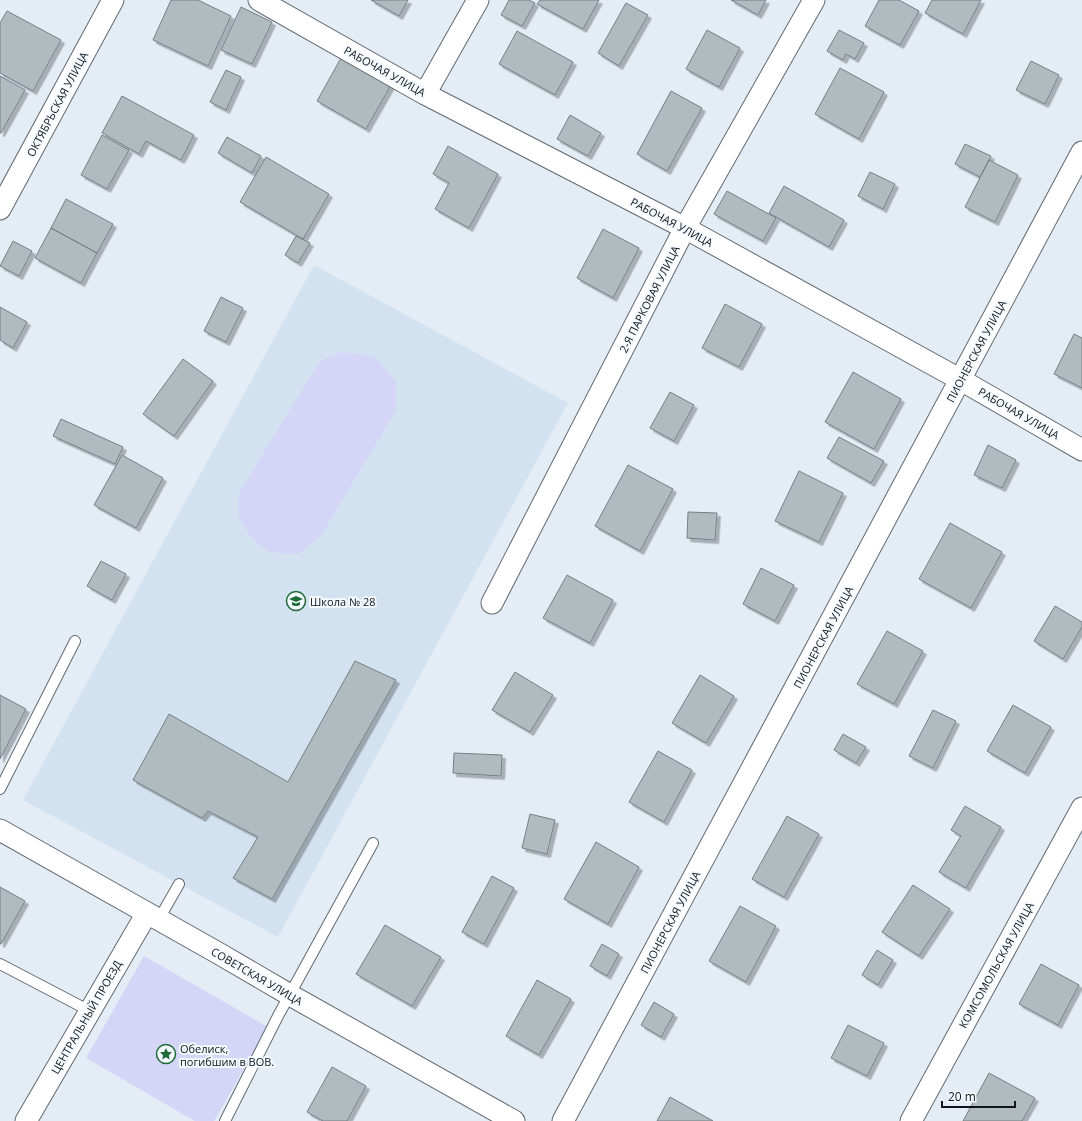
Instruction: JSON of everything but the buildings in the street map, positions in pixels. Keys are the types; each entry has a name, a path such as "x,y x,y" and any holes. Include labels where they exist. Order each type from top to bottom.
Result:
{"street":[{"name":"ОКТЯБРЬСКАЯ УЛИЦА","path":"0,209 113,0"},
{"name":"РАБОЧАЯ УЛИЦА","path":"259,0 425,94 685,228 961,380 1082,450"},
{"path":"425,94 478,0"},
{"name":"2-Я ПАРКОВАЯ УЛИЦА","path":"492,603 685,228 814,0"},
{"name":"ПИОНЕРСКАЯ УЛИЦА","path":"563,1121 1082,152"},
{"name":"КОМСОМОЛЬСКАЯ УЛИЦА","path":"911,1121 1082,808"},
{"name":"СОВЕТСКАЯ УЛИЦА","path":"0,830 514,1121"},
{"name":"ЦЕНТРАЛЬНЫЙ ПРОЕЗД","path":"26,1121 90,1011 153,916"}],"lane":[{"path":"0,788 75,641"},
{"path":"225,1121 278,1016 372,843"},
{"path":"153,916 179,884"},
{"path":"0,964 90,1011"}],"shaded area":[{"name":"Школа № 28","path":"314,265 568,403 278,937 23,800"},
{"path":"342,352 374,357 396,381 396,410 320,537 298,554 269,552 251,537 239,518 239,493 320,361"},
{"path":"144,956 268,1027 214,1121 195,1121 86,1058"}],"place":[{"name":"Школа № 28","path":"296,601"},
{"name":"Обелиск, погибшим в ВОВ.","path":"166,1054"}]}
